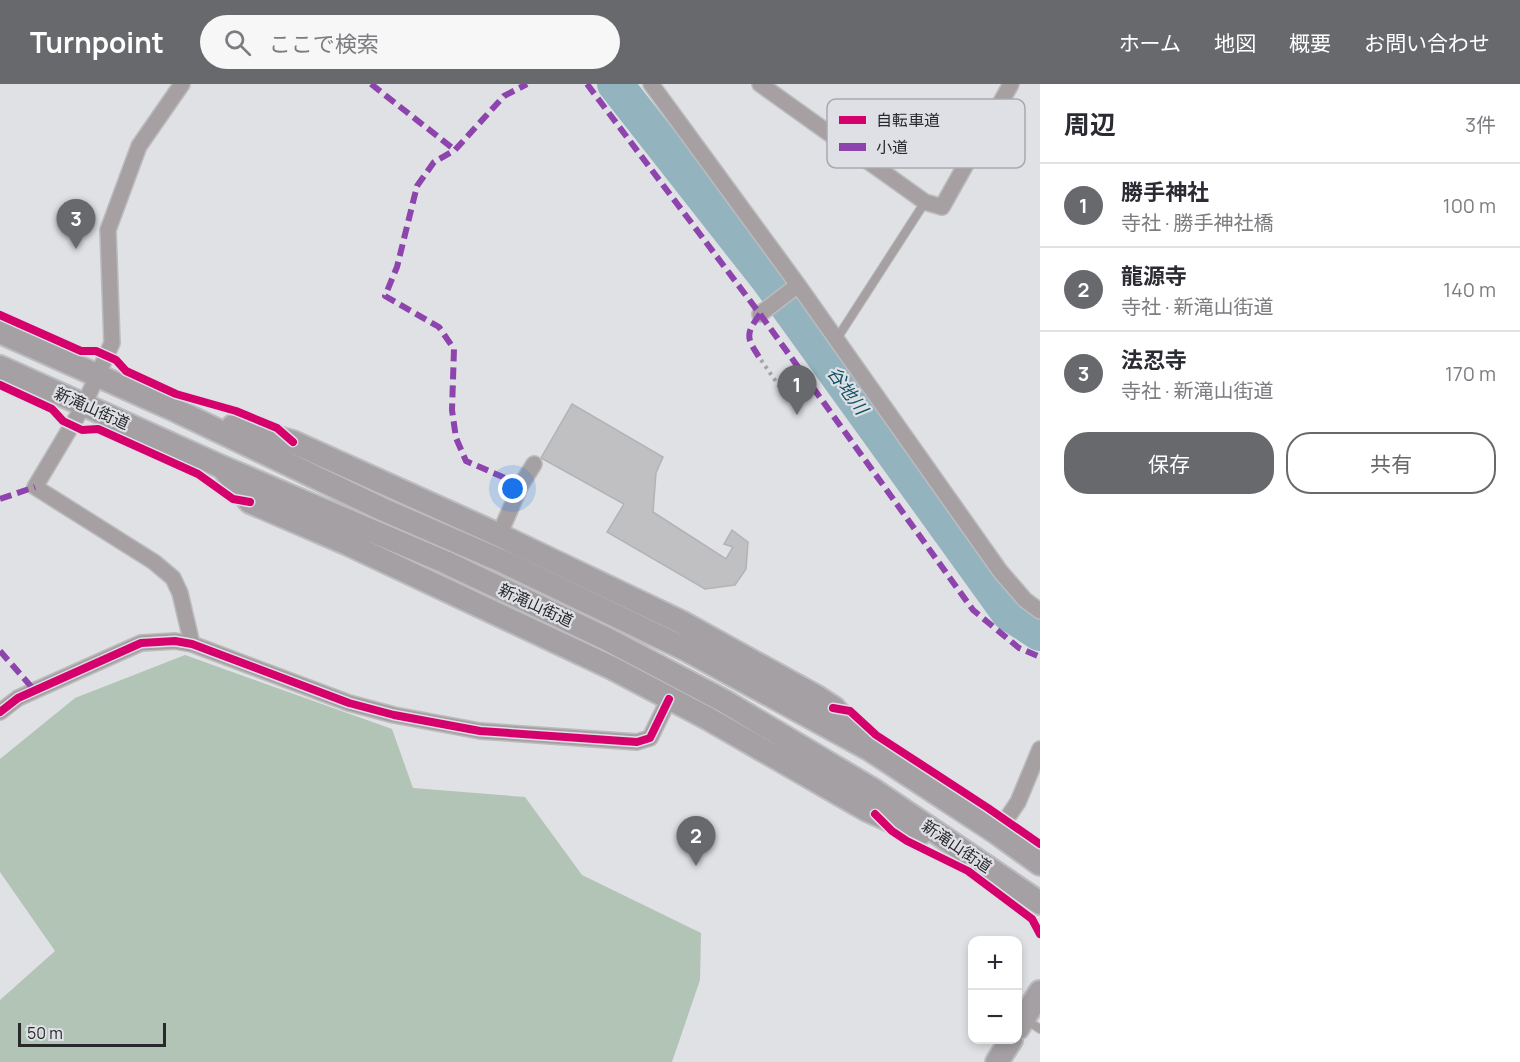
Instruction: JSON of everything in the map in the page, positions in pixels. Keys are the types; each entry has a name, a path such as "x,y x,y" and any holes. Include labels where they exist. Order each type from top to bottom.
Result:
{"main road":[{"name":"新滝山街道","path":"0,332 177,411 384,510 506,563 687,650 869,749 1040,864"},
{"name":"新滝山街道","path":"0,367 222,467 445,562 633,652 724,701 866,785 1040,903"},
{"path":"177,411 293,442 498,535 681,622 834,708 869,749"},
{"path":"222,467 250,502 348,544 603,664 768,752 867,810 971,857"},
{"path":"1027,1025 1040,992"},
{"path":"997,1062 1008,1044"}],"street":[{"path":"182,84 139,146 108,230 112,338 110,348 84,405 35,487 154,562 173,578 180,593 192,644"},
{"path":"651,84 794,288 836,339 999,571 1025,600 1040,611"},
{"path":"760,84 827,132"},
{"path":"1003,99 1011,84"},
{"path":"877,168 925,202 942,207 964,168"},
{"path":"764,310 794,288"},
{"path":"498,535 521,485 534,464"},
{"path":"0,712 18,698 141,644 175,641 192,644 349,704 480,731 637,742 651,738 669,699"},
{"path":"997,833 1018,802 1040,749"}],"lane":[{"path":"836,339 925,202"}],"path":[{"path":"760,360 784,393"}],"green space":[{"path":"185,655 392,729 413,788 525,797 582,875 701,933 700,980 672,1062 0,1062 0,1000 55,951 0,872 0,759 75,698"}],"building":[{"path":"572,404 663,457 656,473 653,512 726,559 733,547 724,544 732,530 748,542 746,569 735,585 705,589 607,532 624,504 541,458"}],"waterway":[{"name":"谷地川","path":"615,84 769,280 1009,613 1040,633"}],"marked path":[{"path":"371,84 455,150"},
{"path":"521,485 466,461 456,438 452,410 454,349 439,327 385,296 397,267 417,186 434,162 455,150 504,96 527,84"},
{"path":"587,84 760,314 973,610 1019,648 1040,657"},
{"path":"760,314 751,327 749,337 761,360"},
{"path":"0,499 35,487"},
{"path":"0,651 35,691"}],"cycle path":[{"path":"0,315 81,351 96,351 116,360 126,371 176,394 236,411 277,428 293,442"},
{"path":"0,385 52,409 63,421 82,430 98,429 198,474 233,499 250,502"},
{"path":"0,712 18,698 141,643 175,641 192,644 349,703 394,715 480,731 637,742 650,738 669,699"},
{"path":"833,708 850,711 876,735 1040,844"},
{"path":"875,814 892,831 907,841 968,871 1032,919 1040,934"}],"place":[{"name":"法忍寺","path":"76,249"},
{"name":"勝手神社","path":"797,415"},
{"name":"龍源寺","path":"696,866"}]}
